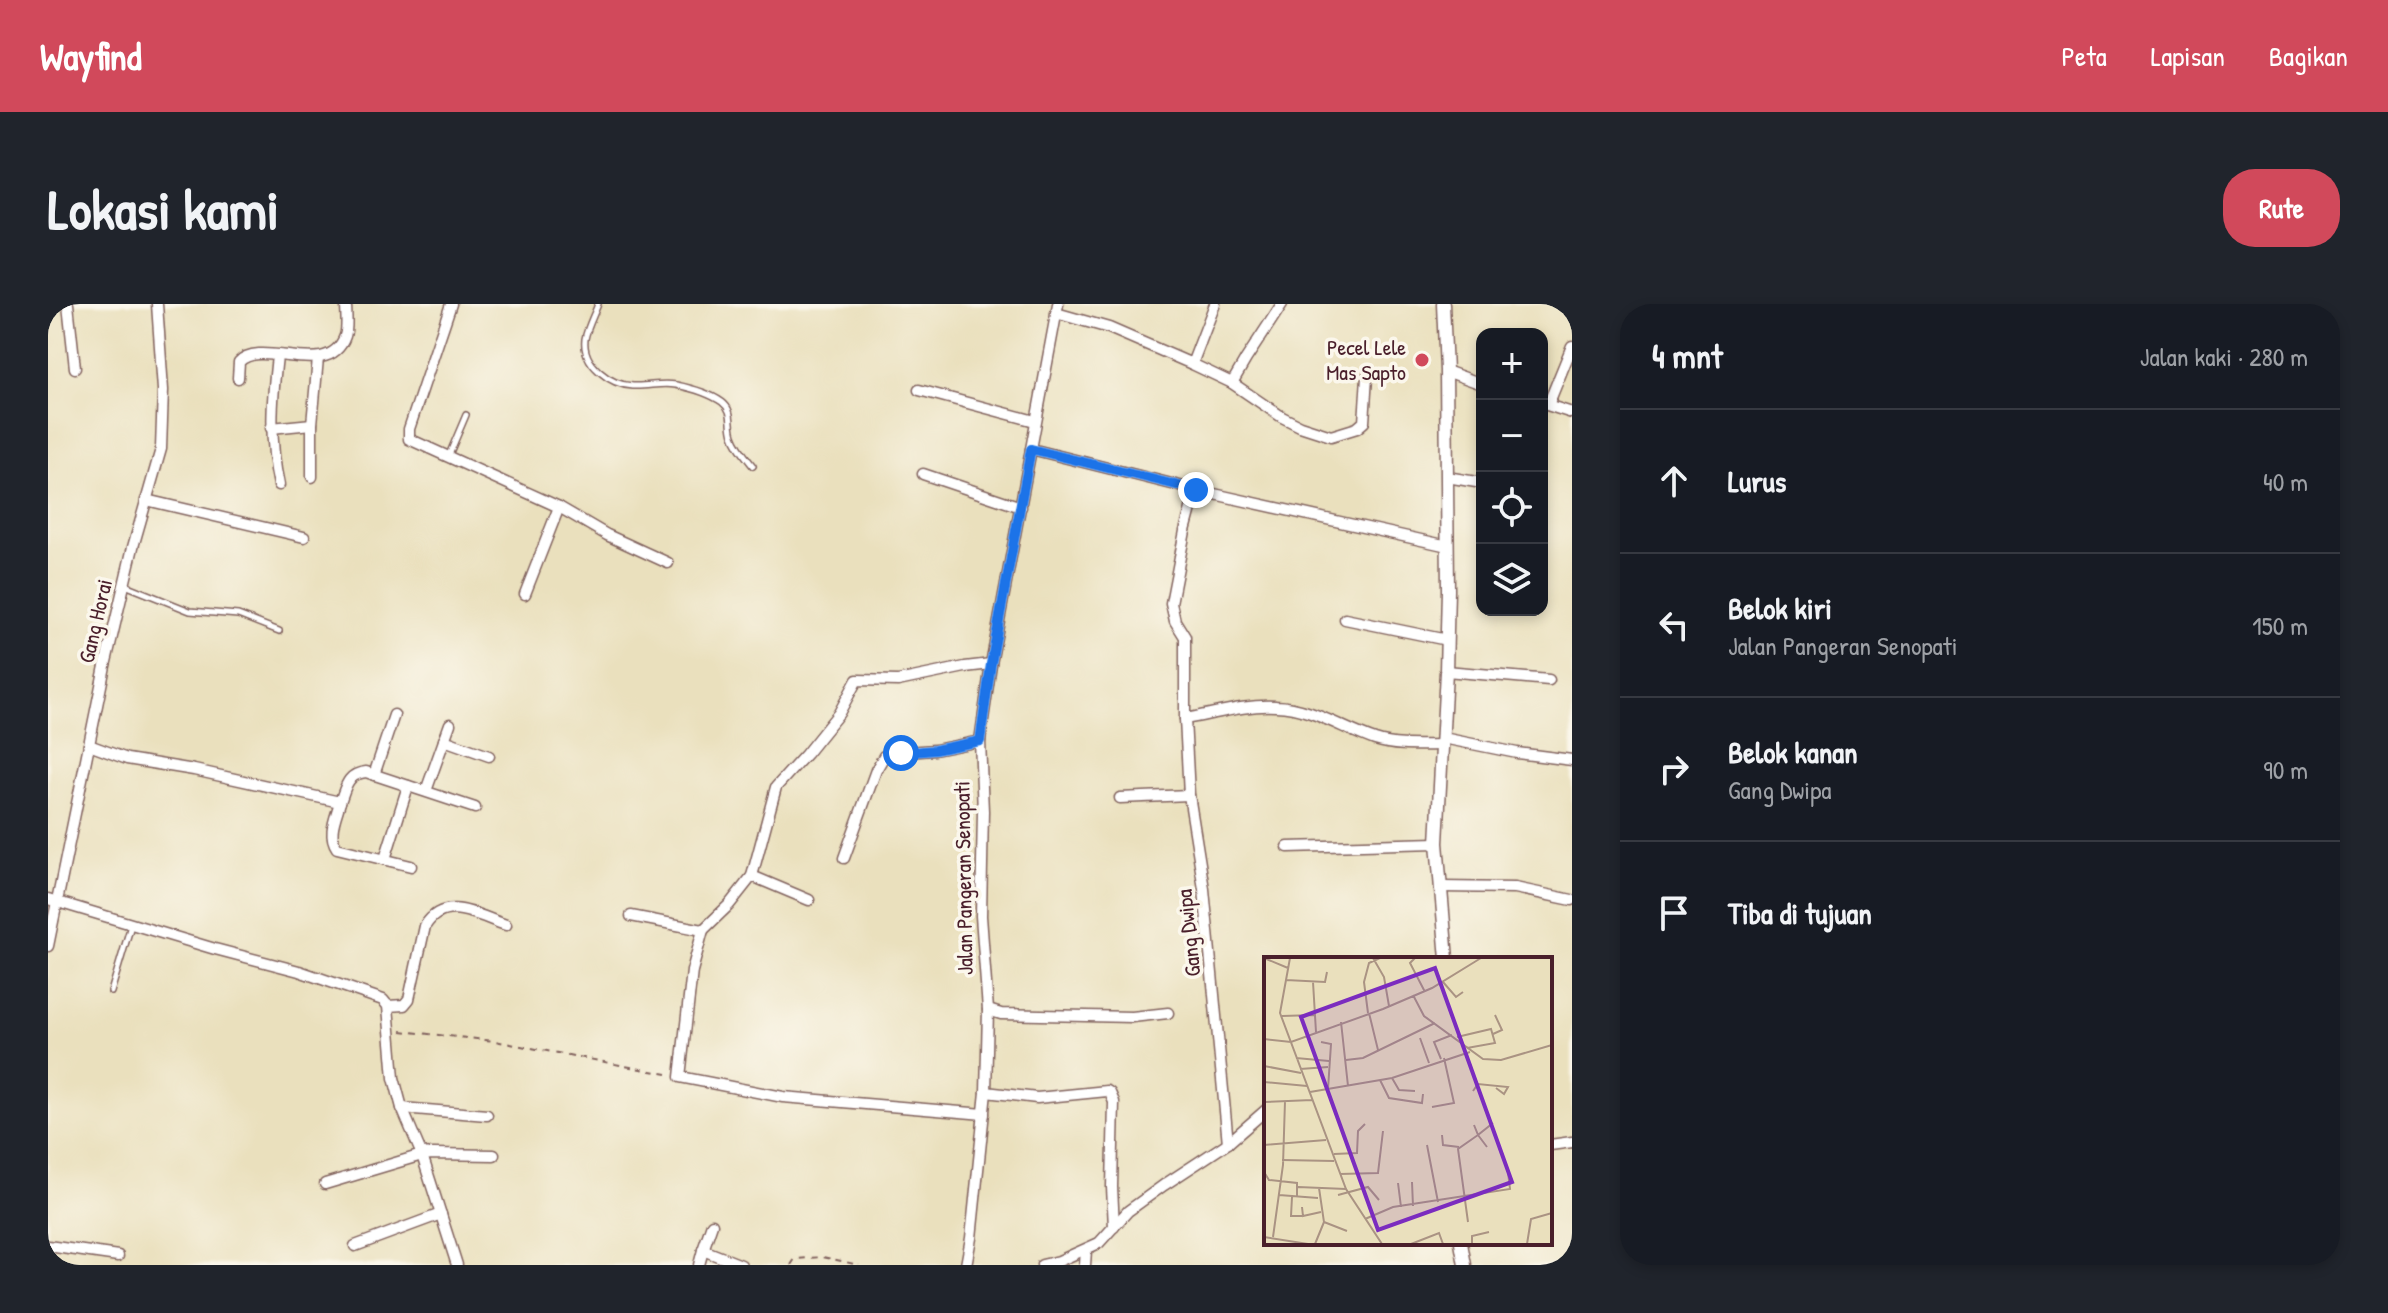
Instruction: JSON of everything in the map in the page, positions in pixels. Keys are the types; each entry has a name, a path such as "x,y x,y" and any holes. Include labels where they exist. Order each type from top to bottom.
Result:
{"street":[{"path":"68,304 75,368"},
{"name":"Gang Horai","path":"48,946 52,900 124,584 161,449 163,390 157,304"},
{"path":"238,378 243,357 318,358 336,350 345,336 346,304"},
{"path":"451,304 409,429 411,440 559,507 607,535 668,563"},
{"path":"1192,364 1215,304"},
{"path":"1232,383 1282,304"},
{"path":"1443,304 1447,640 1437,843 1447,957"},
{"path":"1057,309 1192,364 1232,383 1282,417 1331,436 1357,428 1364,422 1367,377"},
{"name":"Jalan Pangeran Senopati","path":"966,1265 986,1092 988,1010 981,916 983,811 980,741 991,664 1057,309"},
{"path":"1547,400 1572,346"},
{"path":"277,356 271,443 279,485"},
{"path":"312,477 312,424 318,358"},
{"path":"1446,371 1476,382"},
{"path":"919,390 1035,421"},
{"path":"1548,405 1572,413"},
{"path":"271,428 312,424"},
{"path":"1031,449 1196,490 1448,546"},
{"path":"923,474 1021,507"},
{"path":"1447,477 1476,482"},
{"name":"Gang Dwipa","path":"1196,490 1171,603 1175,621 1185,637 1189,795 1204,889 1228,1143"},
{"path":"146,500 304,537"},
{"path":"525,594 559,507"},
{"path":"1345,619 1447,640"},
{"path":"984,1114 783,1097 680,1077 692,971 703,930 729,905 752,876 776,787 839,713 857,680 898,681 991,664"},
{"path":"1446,671 1549,680"},
{"path":"1185,719 1258,706 1278,706 1300,710 1394,744 1443,742 1572,760"},
{"path":"374,775 394,715"},
{"path":"426,791 450,724"},
{"path":"444,740 489,756"},
{"path":"844,858 884,756 980,741"},
{"path":"89,745 127,759 194,770 340,802"},
{"path":"411,866 337,848 332,842 331,834 350,777 366,772 475,808"},
{"path":"385,859 408,786"},
{"path":"1120,798 1189,795"},
{"path":"1288,847 1437,843"},
{"path":"752,876 809,900"},
{"path":"1442,887 1515,888 1572,900"},
{"path":"52,900 324,979 383,1000 388,1006 394,1078 402,1108 422,1155 457,1265"},
{"path":"388,1006 404,1005 409,999 425,926 440,909 456,909 506,925"},
{"path":"631,916 703,930"},
{"path":"988,1010 1001,1014 1132,1017 1168,1013"},
{"path":"986,1092 1037,1098 1110,1093 1114,1102 1114,1227"},
{"path":"402,1108 487,1115"},
{"path":"1042,1265 1099,1243 1128,1211 1228,1143 1264,1112"},
{"path":"1552,1145 1572,1142"},
{"path":"325,1184 422,1155 494,1155"},
{"path":"355,1246 441,1214"},
{"path":"699,1265 712,1224"},
{"path":"1461,1245 1465,1265"},
{"path":"48,1246 118,1256"},
{"path":"703,1250 741,1265"},
{"path":"1085,1265 1086,1250"}],"lane":[{"path":"598,304 585,339 593,365 608,378 632,386 658,383 677,385 701,391 725,404 732,416 732,433 753,466"},
{"path":"449,456 466,415"},
{"path":"124,584 190,611 238,615 279,631"},
{"path":"111,992 131,924"}],"path":[{"path":"390,1029 495,1041 680,1077"},
{"path":"791,1265 795,1259 823,1257 859,1265"}],"place":[{"name":"Pecel Lele Mas Sapto","path":"1422,360"}],"route":[{"path":"901,753 980,741 991,664 1031,449 1196,490"}]}
